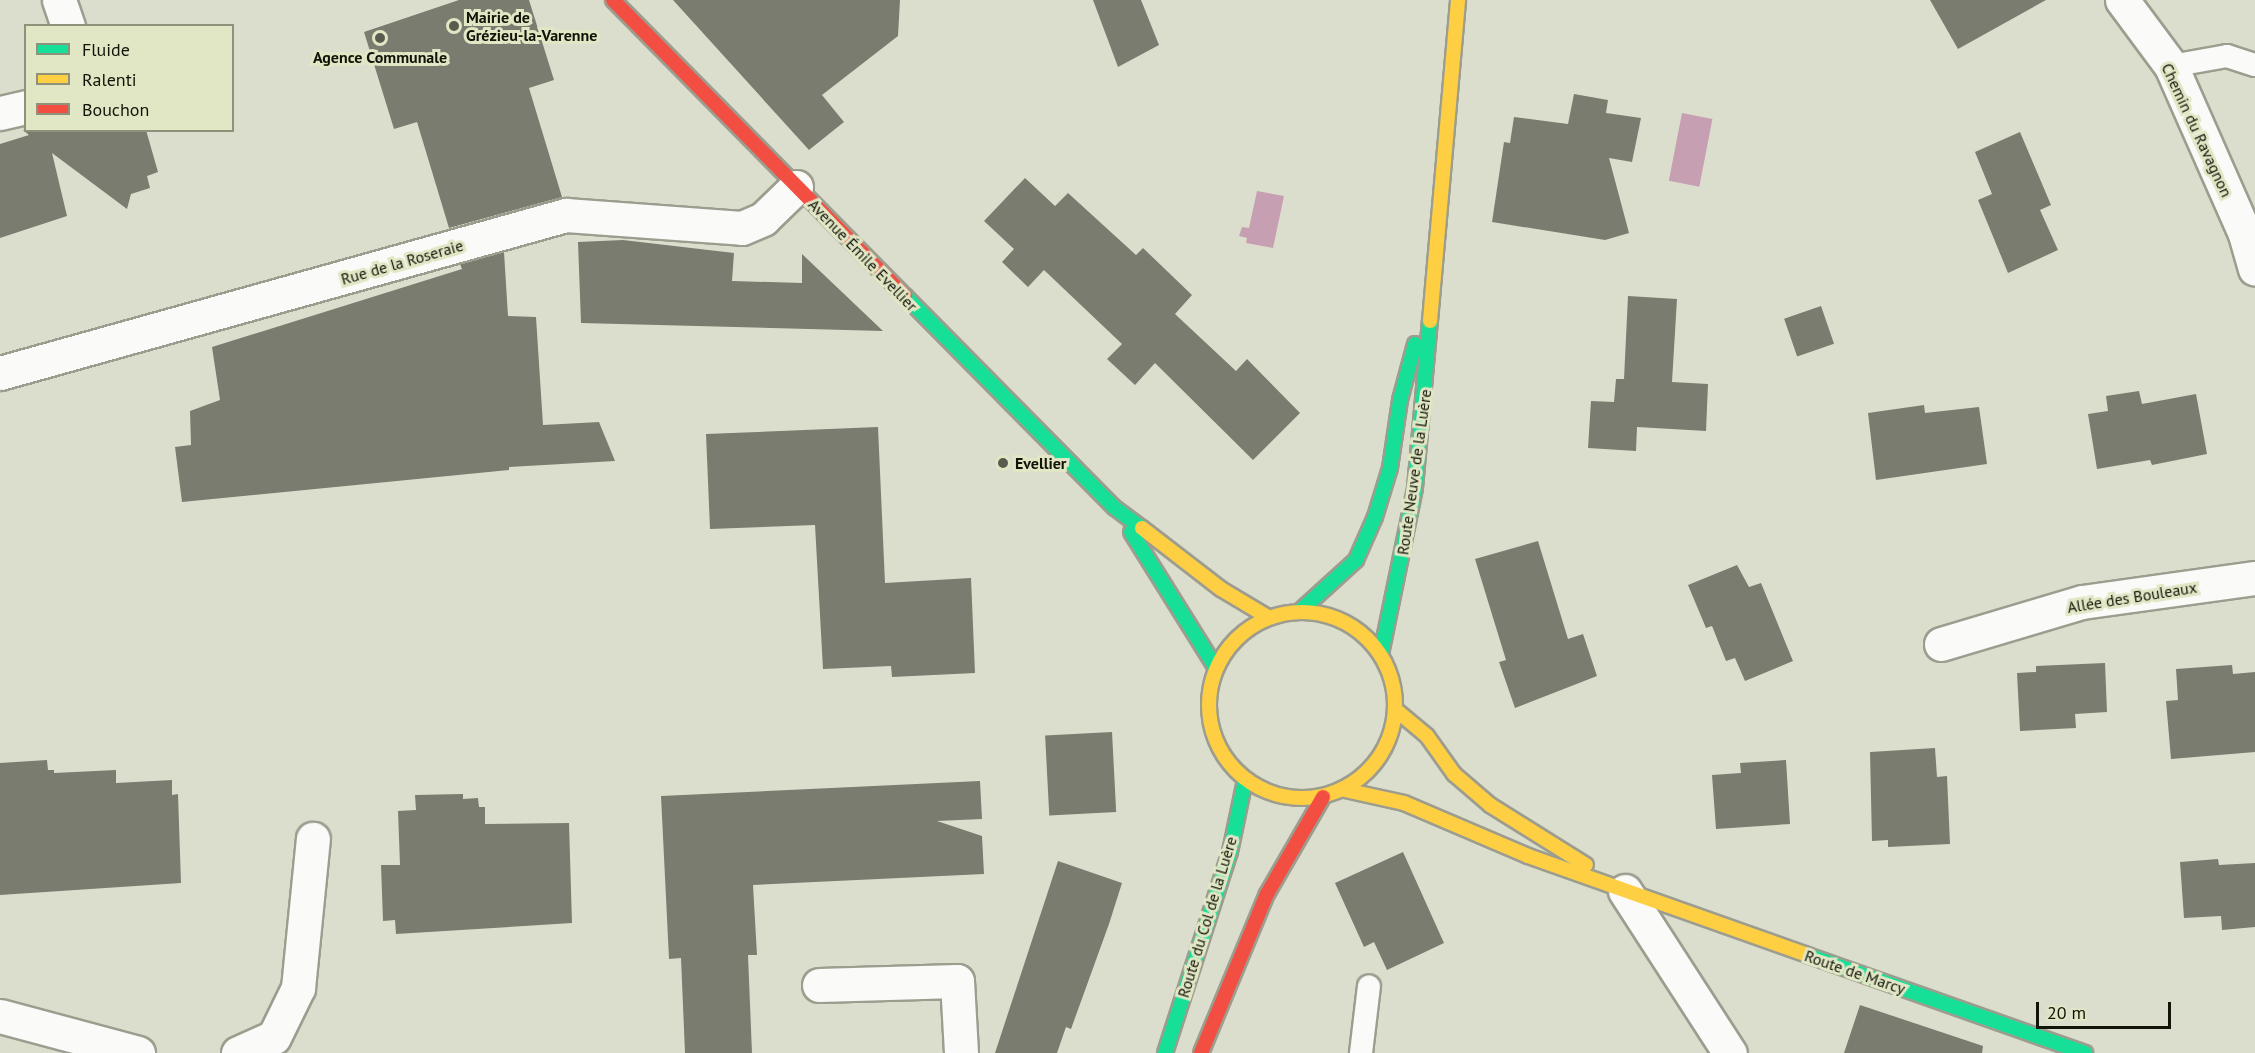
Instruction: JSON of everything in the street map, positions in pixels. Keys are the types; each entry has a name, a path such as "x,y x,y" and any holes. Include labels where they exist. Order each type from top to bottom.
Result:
{"main road":[{"name":"Avenue Émile Evellier","path":"613,0 1115,508 1221,589 1268,617"},
{"name":"Route Neuve de la Luère","path":"1381,654 1416,488 1427,387 1430,287 1458,0"},
{"name":"Route Neuve de la Luère","path":"1300,611 1356,560 1375,517 1390,468 1400,400 1430,287"},
{"name":"Avenue Émile Evellier","path":"1115,508 1170,589 1216,668"},
{"path":"1300,611 1332,616 1359,631 1381,654 1393,681 1396,710 1383,751 1371,770 1345,790 1323,797 1295,799 1277,795 1245,780 1218,748 1208,708 1216,668 1236,637 1268,617 1300,611"},
{"name":"Route de Marcy","path":"1396,710 1427,736 1454,774 1490,805 1540,833 1625,891"},
{"name":"Route du Col de la Luère","path":"1164,1053 1230,852 1245,780"},
{"name":"Route de Marcy","path":"1345,790 1404,803 1625,891 2085,1053"},
{"path":"1201,1053 1267,894 1323,797"}],"street":[{"path":"59,0 67,24"},
{"name":"Chemin du Ravagnon","path":"2122,0 2171,66 2245,234 2255,268"},
{"path":"0,113 24,107"},
{"name":"Rue de la Roseraie","path":"0,373 292,294 566,215 742,228 763,219 796,187"},
{"name":"Allée des Bouleaux","path":"1941,644 2082,603 2255,578"},
{"path":"238,1053 274,1037 298,988 313,839"},
{"path":"1625,891 1730,1053"},
{"path":"819,985 957,981 961,1053"},
{"path":"0,1016 138,1053"}],"lane":[{"path":"2171,66 2227,56 2255,65"},
{"path":"1361,1053 1369,986"}],"shaded area":[{"path":"1682,113 1712,119 1699,187 1669,181"},
{"path":"1257,191 1284,196 1273,248 1246,243 1247,238 1239,236 1242,227 1249,228"}],"building":[{"path":"459,0 529,0 554,80 529,88 562,197 449,228 417,122 394,129 364,32"},
{"path":"673,0 900,0 898,36 822,95 844,122 809,150"},
{"path":"1093,0 1141,0 1159,45 1118,67"},
{"path":"1930,0 2046,0 1958,49"},
{"path":"1574,94 1608,100 1606,113 1641,118 1632,162 1609,158 1629,233 1605,240 1492,222 1504,142 1510,143 1514,117 1568,124"},
{"path":"25,132 147,132 158,172 147,176 150,188 131,194 127,209 52,153 67,216 0,238 0,144 29,135"},
{"path":"2020,132 2051,205 2040,210 2058,250 2008,273 1978,200 1992,194 1975,152"},
{"path":"1025,178 1055,206 1068,193 1136,255 1143,248 1192,295 1175,314 1236,371 1247,359 1300,413 1253,460 1155,363 1135,385 1107,359 1122,344 1044,270 1028,287 1002,262 1014,249 984,221"},
{"path":"623,240 734,253 732,281 802,283 802,254 883,331 581,323 578,242"},
{"path":"504,252 508,316 536,317 543,425 599,422 615,461 509,467 509,470 182,502 175,447 191,445 190,411 220,400 212,347 462,269 460,264"},
{"path":"1628,296 1677,299 1672,382 1708,384 1706,431 1637,427 1636,451 1588,448 1591,401 1614,402 1616,379 1624,379"},
{"path":"1821,306 1834,344 1797,357 1784,319"},
{"path":"2139,391 2142,404 2196,394 2207,454 2152,465 2150,460 2097,469 2088,414 2108,411 2106,396"},
{"path":"1924,405 1925,413 1979,407 1987,464 1876,480 1868,413"},
{"path":"878,427 885,583 971,578 975,673 892,677 891,666 823,669 815,525 710,529 706,434"},
{"path":"1538,541 1568,639 1583,634 1597,676 1515,708 1499,662 1506,660 1475,559"},
{"path":"1737,565 1749,587 1761,583 1793,661 1745,681 1735,658 1726,661 1712,626 1706,628 1688,585"},
{"path":"2105,663 2107,712 2075,714 2076,728 2020,731 2017,673 2036,672 2036,666"},
{"path":"2232,665 2233,674 2255,672 2255,752 2171,759 2166,701 2178,700 2176,669"},
{"path":"1112,732 1116,812 1049,815 1045,736"},
{"path":"1935,748 1937,777 1947,776 1950,844 1888,847 1888,840 1872,841 1870,752"},
{"path":"47,760 48,770 54,770 54,773 116,770 116,783 172,780 172,795 178,794 181,883 0,895 0,763"},
{"path":"1786,760 1790,824 1716,829 1712,775 1741,773 1740,763"},
{"path":"980,781 982,819 937,821 982,836 984,874 753,885 757,955 748,955 752,1053 685,1053 681,958 669,959 661,796"},
{"path":"463,794 463,799 478,798 479,807 485,807 485,824 569,823 572,923 396,934 395,920 383,921 381,865 400,865 398,811 416,810 415,795"},
{"path":"1403,852 1444,943 1387,970 1374,942 1364,947 1335,883"},
{"path":"2218,859 2219,865 2255,863 2255,927 2222,930 2221,916 2184,918 2180,862"},
{"path":"1058,861 1122,883 1109,924 1071,1029 1066,1027 1057,1053 995,1053"},
{"path":"1860,1005 1983,1046 1982,1053 1844,1053"}],"traffic: fast":[{"path":"905,296 1115,508 1142,528"},
{"path":"1381,654 1415,488 1430,321"},
{"path":"1300,611 1356,560 1375,517 1390,468 1400,400 1415,344"},
{"path":"1131,532 1216,668"},
{"path":"1165,1053 1230,852 1245,780"},
{"path":"1807,955 2085,1053"}],"traffic: slow":[{"path":"1430,321 1458,0"},
{"path":"1142,528 1221,589 1268,617"},
{"path":"1302,612 1338,619 1368,639 1388,669 1395,705 1388,741 1368,771 1338,791 1302,798 1266,791 1236,771 1216,741 1209,705 1216,669 1236,639 1266,619 1302,612"},
{"path":"1396,710 1427,736 1454,774 1490,805 1586,865"},
{"path":"1345,790 1404,803 1528,856 1807,955"}],"traffic: jam":[{"path":"613,0 905,296"},
{"path":"1201,1053 1267,894 1323,797"}],"place":[{"name":"Mairie de Grézieu-la-Varenne","path":"454,26"},
{"name":"Agence Communale","path":"380,38"},
{"name":"Evellier","path":"1003,463"}]}
